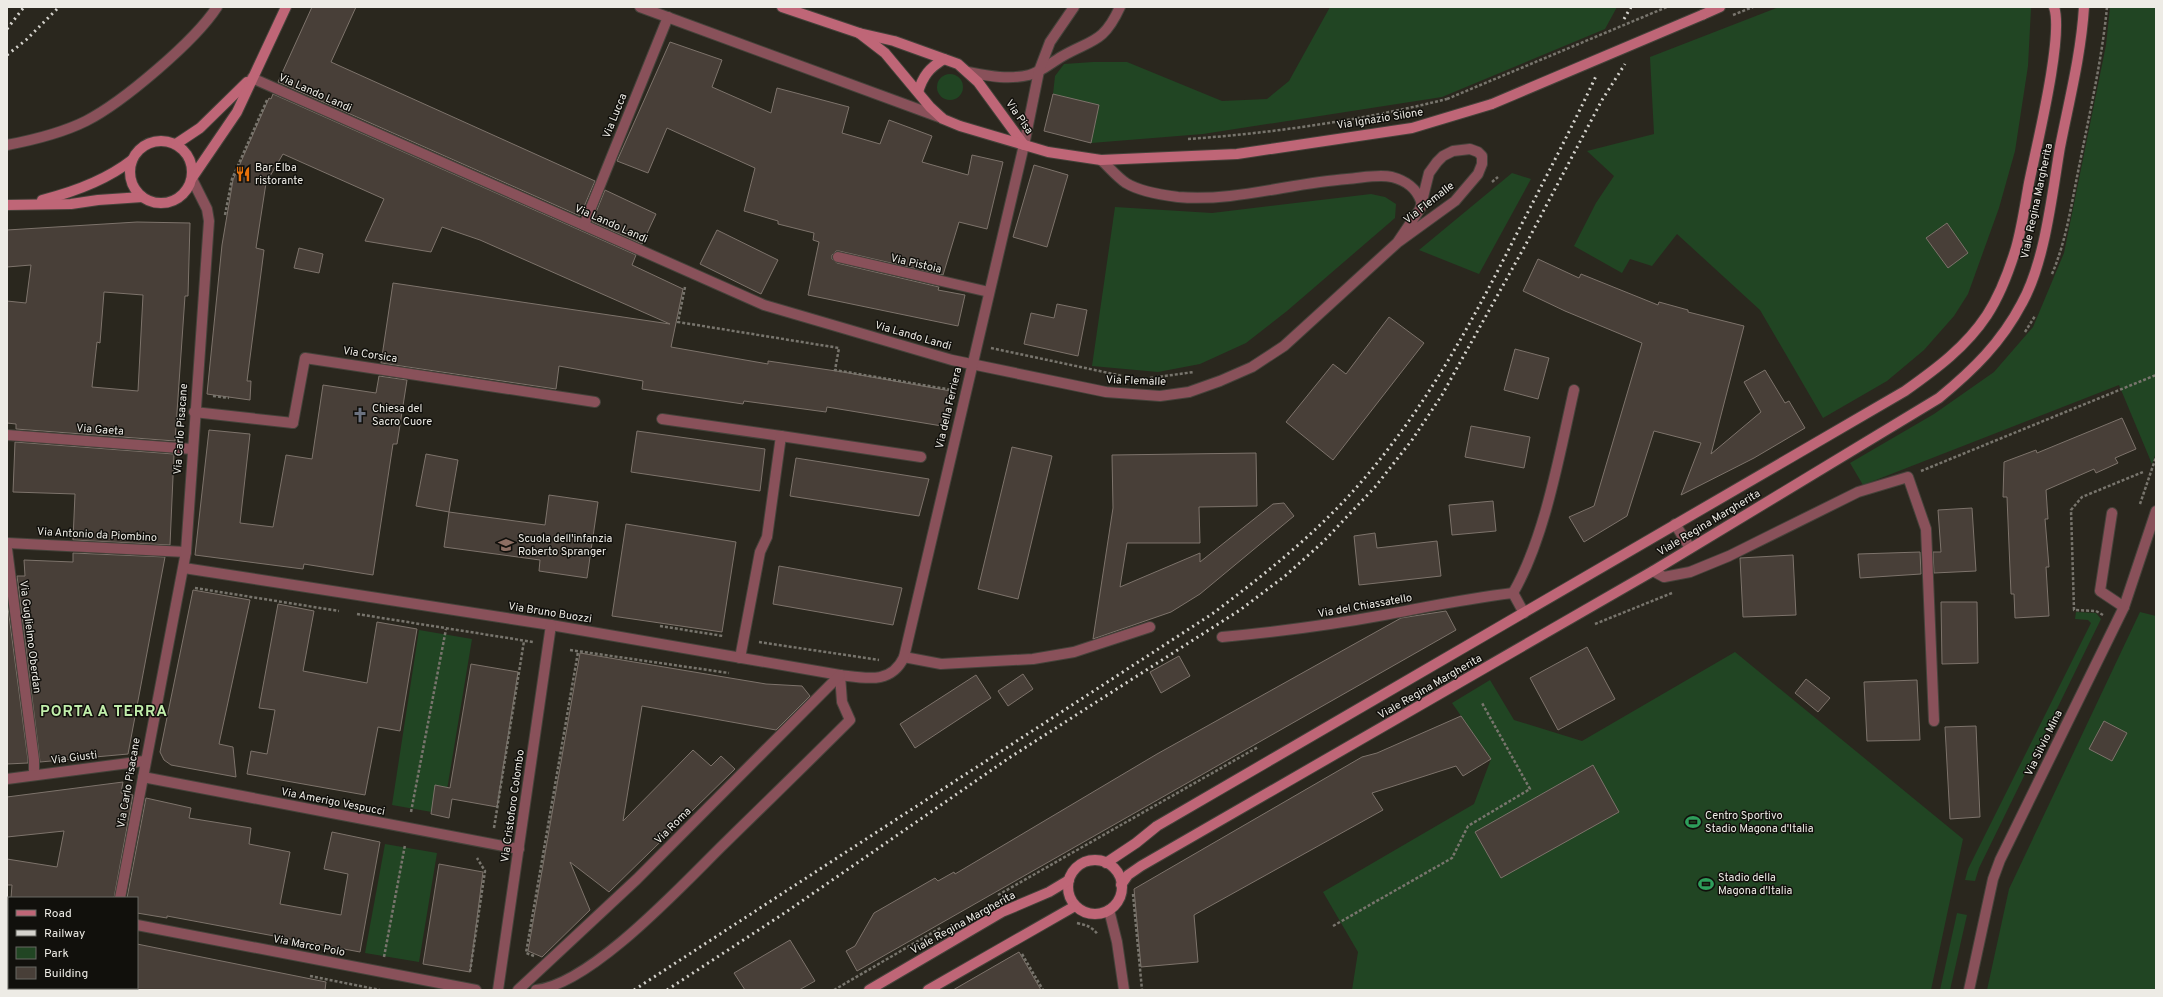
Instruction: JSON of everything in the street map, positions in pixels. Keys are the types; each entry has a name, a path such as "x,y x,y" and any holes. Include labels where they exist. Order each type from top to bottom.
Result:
{"street":[{"path":"7,145 32,141 86,121 125,95 167,60 210,18 217,7"},
{"path":"132,160 130,170 131,180 135,190 142,197 152,202 162,203 172,201 181,196 188,188 192,179 237,112 286,7"},
{"path":"640,7 668,16 943,119"},
{"name":"Via Pisa","path":"782,7 859,33 894,41 958,64 968,72 1002,114 1024,145"},
{"name":"Via della Ferriera","path":"904,657 971,362 1024,145 1040,71 1050,42 1074,7"},
{"path":"968,72 1006,78 1030,75 1040,71 1062,56 1093,42 1110,28 1120,7"},
{"name":"Via Ignazio Silone","path":"1024,145 1048,152 1101,160 1237,154 1412,128 1492,104 1720,7"},
{"name":"Viale Regina Margherita","path":"869,990 1002,912 1049,892 1069,880 1073,871 1088,861 1098,860 1106,863 1136,843 1157,826 1905,390 1938,368 1958,350 1987,315 2004,281 2016,247 2053,60 2057,23 2054,7"},
{"name":"Viale Regina Margherita","path":"1109,910 1118,899 1121,885 1128,875 1141,866 1653,571 1939,398 1973,370 1999,340 2023,302 2037,264 2048,221 2077,66 2084,7"},
{"name":"Via Lucca","path":"584,225 668,16"},
{"name":"Via Pisa","path":"859,33 885,53 930,107 943,119 1024,145"},
{"path":"918,92 922,78 932,66 944,59"},
{"path":"176,144 200,128 252,78"},
{"name":"Via Lando Landi","path":"252,78 764,305 952,360 971,362"},
{"path":"28,204 69,193 118,171 132,160 138,151 155,141 166,141 176,144 184,150 190,158 193,168 192,179"},
{"name":"Via Flemalle","path":"971,362 1106,392 1160,396 1189,392 1220,381 1252,366 1284,346 1397,243 1455,201 1478,174 1482,164 1482,156 1478,152 1470,149 1453,151 1443,156 1429,173 1420,209 1397,243"},
{"name":"Via Flemalle","path":"1101,160 1126,183 1150,192 1178,197 1216,197 1335,180 1382,176 1400,180 1410,185 1417,192 1421,202"},
{"name":"Via Carlo Pisacane","path":"120,897 143,777 144,761 186,552 194,412 208,221 207,209 192,179"},
{"path":"7,205 71,204 98,200 142,197"},
{"name":"Via Pistoia","path":"838,258 989,292"},
{"name":"Via Corsica","path":"194,412 293,423 306,358 595,402"},
{"path":"1524,613 1513,593 1521,579 1542,520 1574,390"},
{"path":"662,418 921,457"},
{"name":"Via Gaeta","path":"7,435 192,449"},
{"path":"740,658 760,552 767,538 781,436"},
{"path":"1653,571 1664,577 1690,572 1729,556 1858,492 1908,477 1926,529 1934,721"},
{"name":"Via Silvio Mina","path":"1969,990 1993,879 2000,860 2124,607 2156,511"},
{"path":"2112,513 2100,591 2124,607"},
{"path":"1675,524 1690,548"},
{"name":"Via Antonio da Piombino","path":"7,543 86,545 186,552"},
{"name":"Via Guglielmo Oberdan","path":"7,549 34,760 34,775"},
{"name":"Via Bruno Buozzi","path":"184,568 551,625 840,675 873,678 892,674 899,667 904,657"},
{"name":"Via del Chiassatello","path":"1222,637 1284,632 1383,616 1475,597 1513,593"},
{"name":"Via Cristoforo Colombo","path":"498,990 551,625"},
{"path":"904,657 941,664 1032,659 1074,652 1150,627"},
{"path":"536,990 547,989 571,979 594,963 648,918 850,720 842,702 840,675"},
{"name":"Via Roma","path":"518,990 637,879 840,675"},
{"name":"Via Giusti","path":"7,779 144,761"},
{"name":"Via Amerigo Vespucci","path":"143,777 519,849"},
{"path":"1106,863 1114,868 1119,876 1121,885"},
{"path":"1069,880 1068,889 1070,898 1075,906 1092,914 1109,910 1117,942 1124,990"},
{"path":"928,990 1075,906"},
{"name":"Via Marco Polo","path":"138,925 476,990"}],"path":[{"path":"1183,139 1229,136 1351,119 1388,113 1447,99 1667,7"},
{"path":"224,222 232,180 268,96"},
{"path":"1486,187 1498,177"},
{"path":"685,286 678,322 839,348 835,370 952,390 950,398"},
{"path":"987,348 1130,377"},
{"path":"1143,378 1161,378 1198,371"},
{"path":"1908,477 2156,375"},
{"path":"207,395 229,398"},
{"path":"2104,617 2096,611 2074,610 2071,510 2082,497 2143,472"},
{"path":"192,588 339,612"},
{"path":"1589,626 1677,591"},
{"path":"357,614 533,642"},
{"path":"418,813 410,812 446,629"},
{"path":"487,826 494,828 524,641"},
{"path":"758,642 886,662"},
{"path":"570,650 732,674"},
{"path":"537,957 526,953 578,652"},
{"path":"1333,926 1452,858 1468,826 1530,789 1482,703"},
{"path":"993,898 1264,744"},
{"path":"398,843 413,846"},
{"path":"384,959 405,845"},
{"path":"464,971 471,972 485,871 479,858 472,857"},
{"path":"1132,892 1142,990"},
{"path":"1076,923 1087,925 1095,930 1100,938"},
{"path":"834,990 945,925"},
{"path":"1019,950 1043,990"},
{"path":"376,958 391,960"}],"green space":[{"path":"1330,7 1617,7 1605,29 1442,97 1203,134 1091,143 1099,105 1053,94 1055,76 1064,64 1127,62 1222,101 1267,99 1289,81"},
{"path":"1779,7 2031,8 2028,66 2015,151 1999,208 1968,294 1954,316 1924,350 1887,381 1823,418 1760,310 1677,234 1652,266 1630,259 1622,273 1574,246 1596,203 1614,176 1587,151 1654,134 1650,57"},
{"path":"2110,7 2156,7 2156,453 2152,464 2119,385 1863,485 1850,463 1934,414 1994,372 2033,327 2064,253 2106,45"},
{"path":"950,74 960,77 963,87 960,97 950,100 940,97 937,87 940,77"},
{"path":"1512,173 1531,179 1479,274 1419,250"},
{"path":"1371,194 1385,197 1396,204 1395,218 1287,311 1246,343 1200,364 1158,372 1092,366 1115,207 1212,213"},
{"path":"2076,612 2096,613 2101,619 1979,868 1975,881 1965,880 1968,869 2091,623 2088,620 2075,619"},
{"path":"2140,612 2156,616 2156,990 1987,990 2009,889"},
{"path":"419,630 472,639 443,814 392,805"},
{"name":"Centro Sportivo Stadio Magona d'Italia","path":"1735,652 1963,839 1931,990 1352,990 1358,952 1323,892 1474,804 1491,759 1452,703 1490,680 1514,720 1582,741"},
{"path":"385,844 437,853 419,962 365,953"},
{"path":"1957,913 1967,915 1950,990 1940,990"}],"building":[{"path":"312,7 356,7 331,62 595,181 580,216 278,82"},
{"path":"670,42 722,60 712,87 771,113 777,88 849,107 842,133 880,144 889,120 932,136 922,162 968,175 972,155 1003,162 987,229 959,222 943,275 839,251 836,251 832,255 832,259 837,263 939,287 938,290 965,295 958,326 808,295 819,242 813,240 814,233 778,224 778,221 744,211 755,168 667,128 648,173 617,161"},
{"path":"273,94 636,255 632,265 683,289 671,347 768,364 768,361 843,372 951,391 942,426 827,407 826,412 744,401 743,404 642,389 643,381 559,366 556,389 381,363 393,283 670,324 480,240 442,227 431,252 365,241 384,199 283,154 266,183 256,248 264,250 247,381 251,381 250,400 207,394 222,245 233,180 269,98 271,99"},
{"path":"1053,94 1099,105 1091,143 1044,131"},
{"path":"1034,165 1068,175 1047,247 1013,237"},
{"path":"605,190 656,214 642,244 592,222"},
{"path":"137,222 190,223 188,296 185,296 175,441 16,429 16,424 7,423 7,301 26,303 31,265 7,267 7,230","holes":["104,292 143,295 138,391 92,387 97,342 100,343"]},
{"path":"1947,223 1968,253 1948,268 1926,238"},
{"path":"717,230 778,260 761,294 700,264"},
{"path":"299,248 323,254 319,273 294,268"},
{"path":"1538,259 1579,278 1581,274 1658,305 1659,302 1688,310 1688,312 1744,326 1711,454 1761,412 1744,382 1765,370 1785,403 1789,401 1805,428 1754,458 1681,495 1701,443 1654,431 1627,516 1584,542 1569,517 1594,506 1642,343 1565,311 1523,291"},
{"path":"1057,304 1087,310 1078,356 1024,344 1031,313 1054,318"},
{"path":"1389,317 1424,343 1333,460 1286,422 1333,364 1346,374"},
{"path":"1515,349 1549,358 1538,399 1504,390"},
{"path":"379,376 407,380 397,444 393,444 373,575 304,564 303,569 195,555 209,430 250,434 240,523 273,527 286,455 312,459 323,385 376,393"},
{"path":"2122,418 2136,449 2115,458 2118,463 2096,473 2094,469 2046,490 2048,519 2045,519 2049,567 2046,567 2049,616 2015,618 2014,594 2011,594 2007,497 2003,497 2004,462 2036,450 2037,453"},
{"path":"1471,426 1530,437 1524,468 1465,457"},
{"path":"637,431 765,449 760,491 631,472"},
{"path":"15,442 174,454 170,545 73,540 75,494 13,492"},
{"path":"1012,447 1052,456 1018,599 978,589"},
{"path":"1256,453 1257,506 1199,507 1200,543 1127,543 1120,587 1200,553 1200,562 1273,504 1284,503 1294,516 1200,594 1171,612 1093,639 1113,508 1112,455"},
{"path":"426,454 458,460 449,512 416,506"},
{"path":"796,458 929,479 919,516 790,496"},
{"path":"549,495 598,502 587,578 539,571 540,560 444,547 449,512 545,525"},
{"path":"1493,501 1496,531 1452,535 1449,505"},
{"path":"1972,508 1976,571 1934,573 1933,552 1941,552 1938,510"},
{"path":"626,524 736,542 722,632 612,616"},
{"path":"1375,533 1377,548 1437,541 1441,576 1359,585 1354,536"},
{"path":"1920,552 1921,574 1860,578 1858,554"},
{"path":"73,553 165,557 128,754 40,762 17,576 25,576 24,560 73,562"},
{"path":"1793,555 1796,615 1743,617 1740,558"},
{"path":"779,566 902,588 893,625 773,604"},
{"path":"193,590 250,600 219,744 233,747 236,777 171,765 164,760 160,752"},
{"path":"7,600 28,760 28,763 7,764"},
{"path":"1941,602 1977,602 1978,663 1942,664"},
{"path":"278,604 314,611 303,671 367,683 377,622 417,629 400,731 378,727 365,795 247,774 251,751 267,754 275,710 259,708"},
{"path":"1446,611 1456,630 857,971 846,951 855,946 874,913 935,878 938,881 954,872 955,874 1157,754 1401,618"},
{"path":"1587,647 1615,699 1558,730 1530,678"},
{"path":"580,653 766,684 802,686 810,696 776,730 642,706 623,821 693,750 711,766 721,756 735,769 609,892 570,862 590,910 542,957 528,951"},
{"path":"1179,656 1190,676 1161,693 1150,672"},
{"path":"471,664 518,672 497,807 452,799 449,818 431,814 435,785 450,788"},
{"path":"1023,674 1033,689 1008,706 998,691"},
{"path":"976,675 991,698 915,748 900,724"},
{"path":"1806,679 1830,698 1818,712 1795,693"},
{"path":"1917,680 1920,740 1867,741 1864,682"},
{"path":"1461,716 1491,759 1463,776 1456,766 1372,793 1383,810 1194,915 1198,962 1141,967 1134,889 1362,757 1377,753"},
{"path":"2104,721 2127,733 2112,761 2089,749"},
{"path":"1976,726 1980,817 1950,819 1945,727"},
{"path":"1593,765 1619,812 1501,878 1475,832"},
{"path":"123,782 121,793 133,795 114,897 11,897 12,885 7,885 7,859 57,867 64,831 7,837 7,797"},
{"path":"146,798 191,808 189,818 251,828 249,844 290,852 280,904 341,915 348,874 324,869 332,832 380,842 360,952 167,916 167,918 138,913 138,897 127,897"},
{"path":"439,864 483,872 470,972 423,964"},
{"path":"790,940 815,981 799,990 745,990 734,973"},
{"path":"138,944 326,982 325,990 137,990"},
{"path":"1019,952 1041,990 953,990"}],"railway":[{"path":"7,29 24,7"},
{"path":"7,55 26,40 59,7"},
{"path":"1624,19 1631,7"},
{"path":"667,990 786,912 1009,758 1240,610 1285,576 1323,542 1375,487 1412,440 1442,395 1526,244 1602,100 1625,64"},
{"path":"634,990 1212,614 1269,570 1340,506 1380,460 1402,431 1422,402 1459,342 1565,141 1596,76"}],"place":[{"name":"Bar Elba ristorante","path":"243,174"},
{"name":"Chiesa del Sacro Cuore","path":"360,415"},
{"name":"Scuola dell'infanzia Roberto Spranger","path":"506,545"},
{"name":"Centro Sportivo Stadio Magona d'Italia","path":"1693,822"},
{"name":"Stadio della Magona d'Italia","path":"1706,884"}],"district":[{"name":"PORTA A TERRA","path":"104,712"}]}
